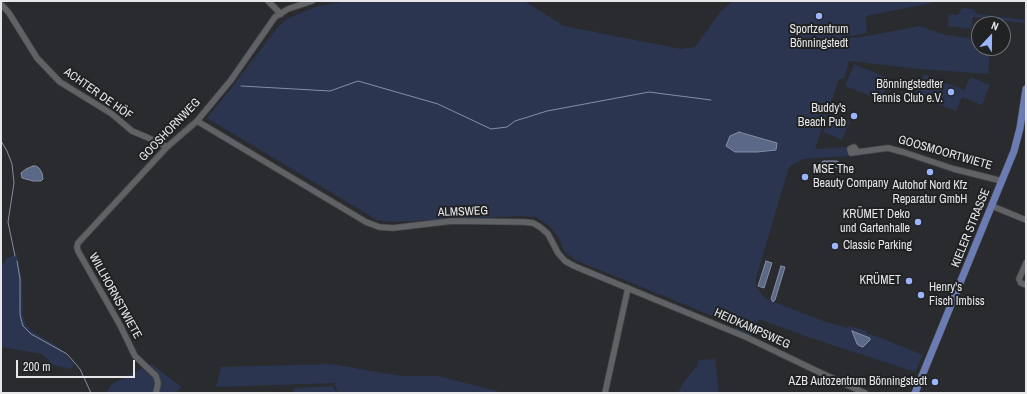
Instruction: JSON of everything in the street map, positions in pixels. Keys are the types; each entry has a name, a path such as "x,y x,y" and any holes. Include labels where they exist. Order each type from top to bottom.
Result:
{"main road":[{"name":"KIELER STRASSE","path":"915,393 1002,181 1018,137 1026,89"}],"street":[{"path":"268,1 281,14"},
{"name":"GOOSHORNWEG","path":"77,247 78,243 167,148 197,121 230,80 275,17 288,9 312,1"},
{"name":"ACHTER DE HÖF","path":"1,4 9,13 37,58 60,82 112,114 132,131 158,142 167,148"},
{"name":"ALMSWEG","path":"197,121 366,222 379,227 393,228 452,222 533,223 548,234 558,253 565,260 574,266 628,288"},
{"name":"GOOSMOORTWIETE","path":"858,152 888,148 954,169 1002,181"},
{"path":"992,206 1026,220"},
{"name":"WILLHORNSTWIETE","path":"77,247 120,325 135,356 156,376 158,383 156,393"},
{"path":"1026,263 1020,279 1021,283 1026,285"},
{"path":"605,393 628,288"},
{"name":"HEIDKAMPSWEG","path":"628,288 746,337 821,374 865,393"}],"shaded area":[{"path":"347,1 524,1 564,26 681,49 695,47 720,12 731,3 740,1 932,1 932,3 866,16 867,33 843,37 842,39 920,26 942,34 971,39 971,56 989,56 988,74 919,69 849,61 844,79 839,79 815,149 847,147 848,156 803,159 789,167 756,278 756,286 766,299 826,322 867,331 866,333 923,355 915,372 808,337 759,319 751,336 734,330 735,325 575,260 564,251 559,238 548,225 536,217 519,216 394,222 377,220 207,118 277,28 287,19 315,7","holes":["738,132 777,143 757,152 735,152"]},
{"path":"962,8 973,9 977,14 993,16 971,16 971,29 948,26 949,14 958,15"},
{"path":"1011,18 1025,20 1026,23 1011,21"},
{"path":"854,64 890,79 881,100 845,86"},
{"name":"Bönningstedter Tennis Club e.V.","path":"924,74 964,90 970,77 990,85 982,105 962,97 956,111 915,95"},
{"path":"831,114 850,121 842,140 823,132"},
{"path":"739,132 777,143 776,150 735,152 726,146 730,136"},
{"path":"824,161 837,161 840,163 841,169 820,163"},
{"path":"33,166 39,168 42,173 43,179 41,181 33,181 22,178 21,173"},
{"path":"17,254 22,279 23,315 26,325 33,332 59,347 74,364 71,369 53,365 42,354 1,347 1,266 7,258"},
{"path":"766,261 772,263 764,288 758,286"},
{"path":"781,266 785,267 775,300 773,302 771,299"},
{"path":"852,331 870,338 870,340 863,347 860,346 857,344"},
{"path":"715,359 719,393 678,393 683,383 697,366 699,360"},
{"path":"151,364 182,387 175,393 106,393 112,384"},
{"path":"331,364 402,376 438,376 504,393 338,393 334,383 216,387 221,367"},
{"path":"333,386 336,393 292,393 294,388"}],"waterway":[{"path":"241,86 330,91 358,81 438,104 491,129 507,127 515,121 547,111 649,92 711,100"},
{"path":"1,141 12,164 14,183 8,222 15,256"},
{"path":"17,261 20,279 20,315 23,326 31,334 67,354 80,369 91,393"}],"place":[{"name":"Sportzentrum Bönningstedt","path":"819,16"},
{"name":"Bönningstedter Tennis Club e.V.","path":"951,92"},
{"name":"Buddy's Beach Pub","path":"854,116"},
{"name":"Autohof Nord Kfz Reparatur GmbH","path":"930,172"},
{"name":"MSE The Beauty Company","path":"805,177"},
{"name":"KRÜMET Deko und Gartenhalle","path":"918,222"},
{"name":"Classic Parking","path":"835,246"},
{"name":"KRÜMET","path":"909,281"},
{"name":"Henry's Fisch Imbiss","path":"921,295"},
{"name":"AZB Autozentrum Bönningstedt","path":"935,382"}]}
